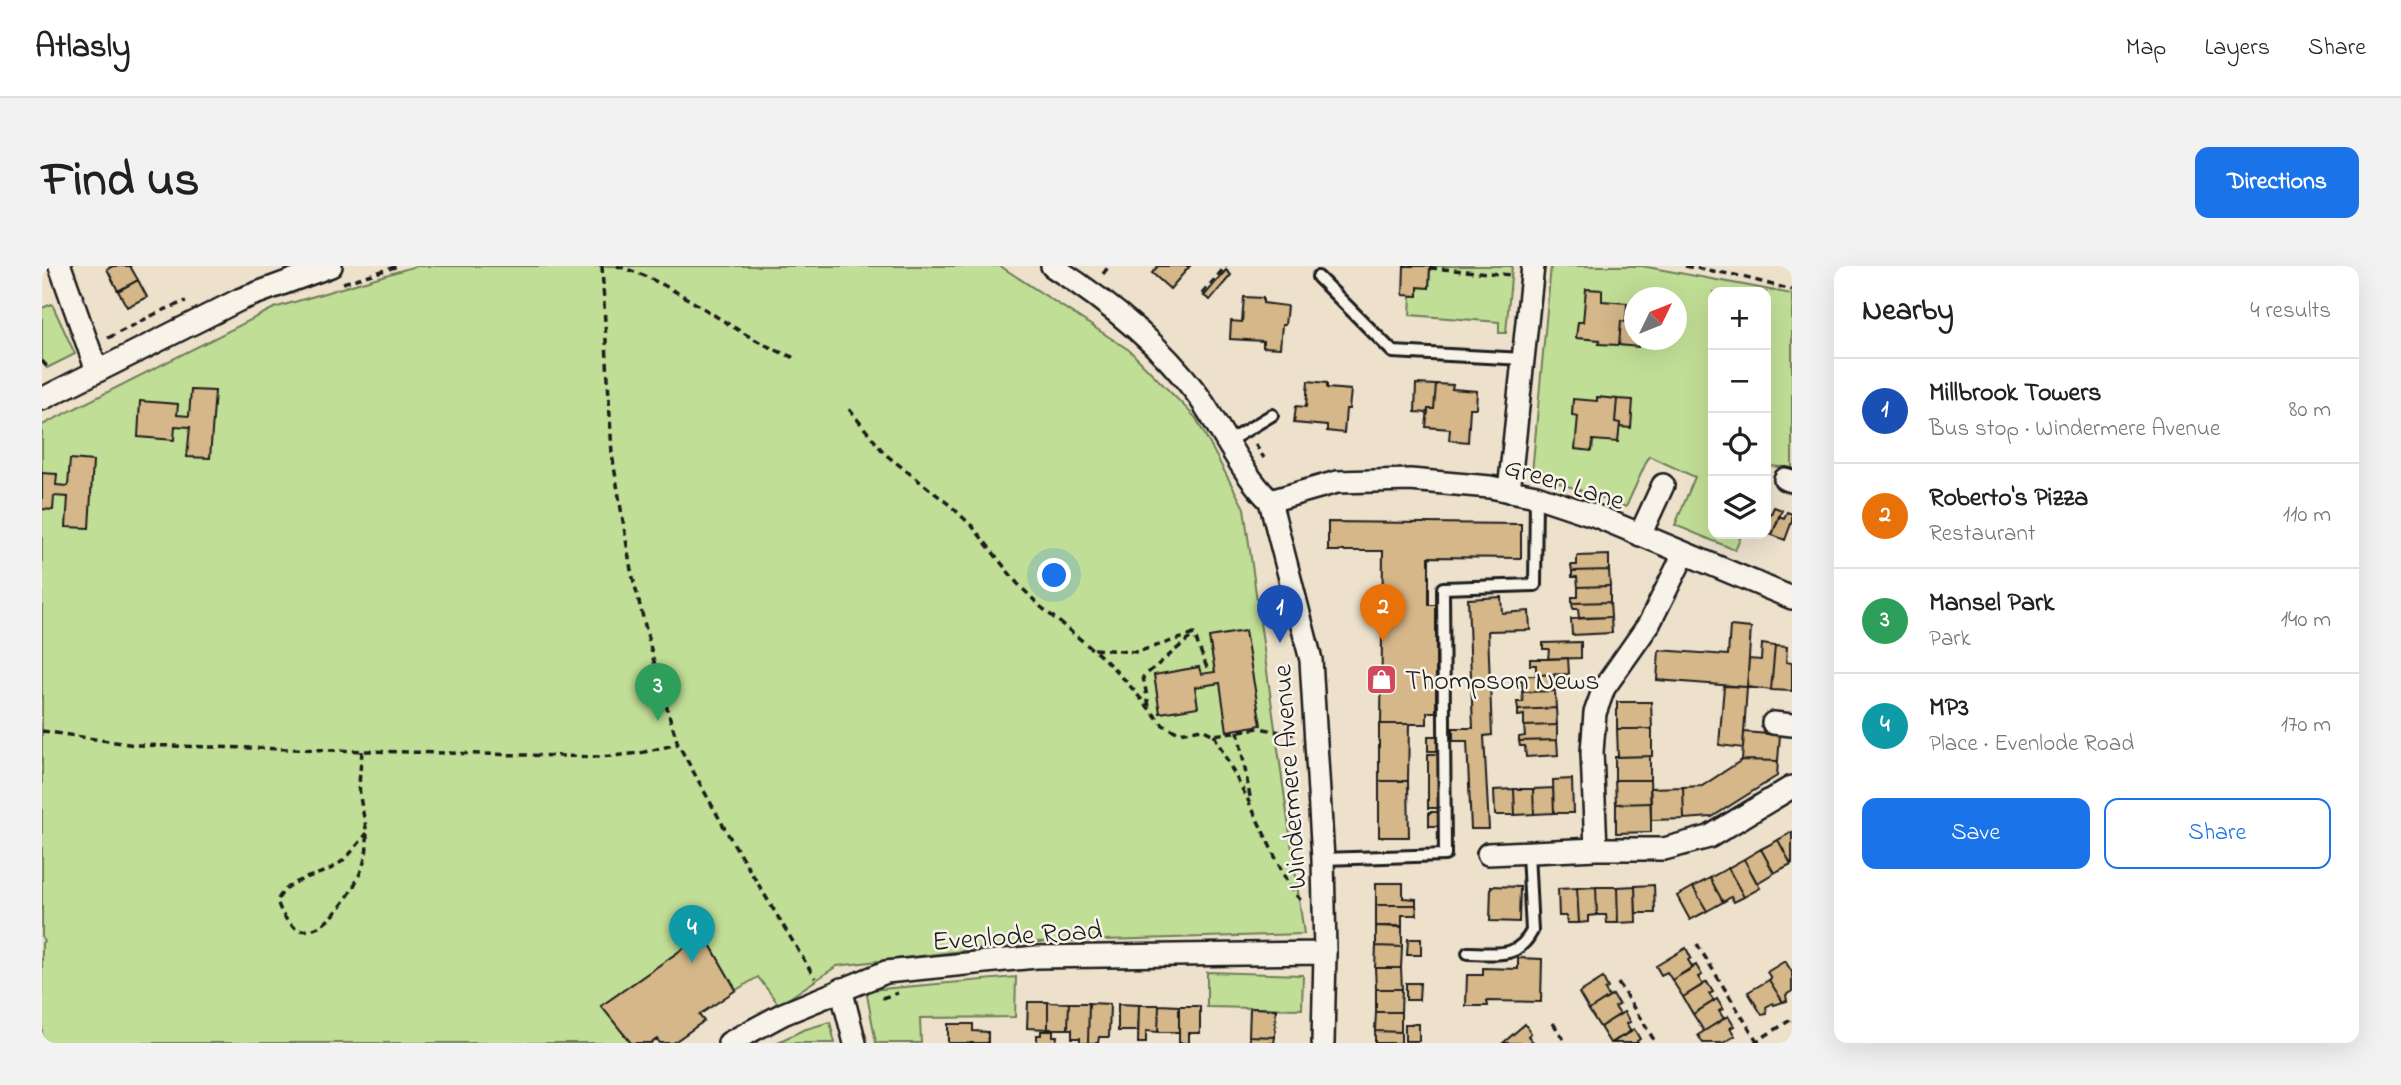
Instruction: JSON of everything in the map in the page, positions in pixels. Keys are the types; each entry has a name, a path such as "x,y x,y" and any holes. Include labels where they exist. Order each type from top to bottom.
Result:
{"street":[{"path":"60,266 97,371"},
{"path":"42,398 241,299 331,266"},
{"name":"Windermere Avenue","path":"1052,266 1086,288 1132,326 1175,369 1195,392 1254,485 1270,501 1311,660 1323,859 1323,1043"},
{"path":"1509,491 1532,271"},
{"name":"Green Lane","path":"1270,501 1337,482 1410,480 1458,483 1536,496 1596,516 1792,598"},
{"path":"1640,535 1663,485"},
{"path":"1596,849 1592,752 1595,713 1604,688 1649,624 1684,554"},
{"path":"1488,854 1664,849 1709,837 1792,787"},
{"name":"Evenlode Road","path":"729,1043 783,1014 838,998 886,972 1037,957 1325,953"},
{"path":"838,998 855,1043"}],"lane":[{"path":"1318,277 1393,352 1524,359"},
{"path":"1227,442 1272,415"},
{"path":"1323,859 1445,855 1443,589 1535,585 1536,496"},
{"path":"1468,953 1516,951 1527,942 1532,931 1528,853"}],"path":[{"path":"602,266 612,454 616,480 631,570 678,744 729,836 838,998 900,992"},
{"path":"617,266 667,285 752,340 798,359"},
{"path":"1103,274 1109,266"},
{"path":"1202,293 1226,266"},
{"path":"1685,266 1735,275 1792,290"},
{"path":"1430,268 1532,271"},
{"path":"42,361 50,370"},
{"path":"849,409 885,454 951,506 973,527 1017,583 1125,680 1169,730 1179,733 1202,729 1214,735 1290,888 1304,904 1324,913"},
{"path":"1091,648 1137,652 1194,634"},
{"path":"1194,634 1207,668"},
{"path":"1149,708 1143,677 1194,634"},
{"path":"1214,735 1259,728 1316,739"},
{"path":"42,731 135,745 601,757 640,753 678,744"},
{"path":"1238,731 1252,808"},
{"path":"362,751 360,795 367,833 366,855 356,880 342,905 314,930 304,932 292,925 282,915 277,901 282,892 291,883 323,873 338,864 367,833"},
{"path":"1697,944 1755,1042 1792,1019"},
{"path":"1618,983 1656,1043"},
{"path":"1553,1023 1566,1043"}],"green space":[{"path":"416,266 1000,266 1129,350 1196,418 1244,508 1304,934 1037,942 837,966 779,1005 758,977 736,990 705,936 602,1006 631,1043 42,1043 42,425 274,308"},
{"path":"1430,266 1512,266 1506,333 1499,333 1499,322 1410,315 1411,296 1418,296 1418,287 1429,288"},
{"path":"1551,266 1642,266 1754,287 1708,287 1708,539 1675,525 1695,477 1649,456 1626,507 1532,473"},
{"path":"1771,290 1792,294 1792,468 1771,466"},
{"path":"52,304 75,354 47,368 42,362 42,308"},
{"path":"1709,539 1740,539 1735,550"},
{"path":"1207,972 1303,975 1302,1009 1207,1007"},
{"path":"1016,977 1015,1017 920,1018 921,1043 876,1043 867,995 870,990"},
{"path":"830,1022 835,1043 776,1043 803,1030"}],"building":[{"path":"113,266 130,266 138,280 118,291 107,269"},
{"path":"1158,266 1190,266 1170,289 1152,273"},
{"path":"1404,266 1430,266 1429,288 1418,287 1418,296 1403,295"},
{"path":"1226,270 1231,275 1210,300 1204,296"},
{"path":"138,280 147,297 127,307 118,291"},
{"path":"1586,289 1602,290 1602,301 1624,303 1624,322 1621,321 1619,345 1599,344 1600,340 1576,338 1578,322 1583,322"},
{"path":"1244,297 1263,298 1263,303 1287,306 1280,348 1263,347 1263,341 1230,339 1231,321 1242,322"},
{"path":"1621,321 1624,322 1624,346 1619,345"},
{"path":"1308,381 1327,383 1327,388 1351,390 1344,433 1327,431 1327,426 1294,423 1296,406 1306,407"},
{"path":"1416,384 1436,385 1434,409 1428,409 1428,413 1415,412"},
{"path":"1436,384 1453,385 1452,389 1477,391 1476,408 1470,408 1468,442 1449,440 1450,429 1426,427 1428,409 1434,409"},
{"path":"191,390 215,391 210,458 187,457 190,427 175,426 174,440 138,437 140,401 178,404 177,415 189,416"},
{"path":"1597,397 1617,399 1615,422 1620,423 1618,442 1593,440 1592,451 1575,449 1578,416 1572,415 1573,399 1597,401"},
{"path":"1617,399 1633,400 1631,428 1620,427 1620,423 1615,422"},
{"path":"70,459 93,461 89,528 66,527 68,497 54,496 53,510 42,509 42,473 57,474 56,485 68,486"},
{"path":"1774,507 1782,510 1772,535 1771,535 1771,514"},
{"path":"1787,512 1792,514 1792,521 1785,540 1772,535 1779,516 1784,518"},
{"path":"1328,522 1521,524 1521,558 1429,557 1429,605 1436,605 1436,712 1427,712 1427,724 1381,724 1383,551 1328,551"},
{"path":"1609,555 1609,570 1572,571 1571,565 1577,565 1577,556"},
{"path":"1609,570 1610,586 1578,587 1577,577 1572,577 1572,571"},
{"path":"1610,586 1610,602 1572,603 1572,597 1578,597 1578,587"},
{"path":"1501,597 1502,613 1529,611 1530,630 1488,631 1492,735 1484,736 1489,829 1471,829 1467,741 1453,741 1453,728 1473,728 1468,599"},
{"path":"1610,602 1611,617 1579,618 1578,609 1573,609 1572,603"},
{"path":"1611,617 1612,633 1572,635 1571,619"},
{"path":"1730,626 1751,628 1747,687 1657,680 1659,650 1728,655"},
{"path":"1245,631 1261,725 1227,731 1220,683 1195,687 1198,707 1160,713 1154,675 1199,667 1201,674 1215,672 1209,637"},
{"path":"1581,642 1581,658 1548,659 1549,649 1543,649 1543,643"},
{"path":"1762,644 1775,646 1771,690 1747,687 1749,659 1761,660"},
{"path":"1775,646 1787,647 1786,662 1792,663 1792,691 1771,690"},
{"path":"1568,658 1569,674 1536,675 1536,665 1530,665 1530,659"},
{"path":"1554,674 1555,691 1523,692 1522,681 1517,681 1516,676"},
{"path":"1724,686 1747,687 1743,748 1719,745"},
{"path":"1555,691 1556,708 1518,710 1517,702 1523,702 1522,692"},
{"path":"1617,702 1651,702 1652,729 1617,729"},
{"path":"1556,708 1557,725 1524,726 1524,715 1518,716 1518,710"},
{"path":"1379,724 1409,724 1408,781 1379,781"},
{"path":"1557,725 1557,740 1519,741 1519,737 1525,736 1524,726"},
{"path":"1617,729 1652,729 1652,756 1618,757"},
{"path":"1744,732 1780,735 1778,761 1742,760"},
{"path":"1428,736 1439,736 1439,751 1428,751"},
{"path":"1557,740 1558,755 1526,757 1525,746 1520,746 1519,741"},
{"path":"1428,754 1439,754 1439,808 1428,808"},
{"path":"1650,756 1650,780 1615,780 1615,757"},
{"path":"1742,760 1778,761 1777,776 1712,817 1684,819 1683,787 1702,786"},
{"path":"1572,779 1573,813 1554,813 1553,780"},
{"path":"1615,780 1650,780 1651,803 1616,804"},
{"path":"1379,781 1408,781 1409,837 1379,837"},
{"path":"1683,787 1684,819 1651,820 1650,788"},
{"path":"1553,788 1554,813 1534,814 1533,789"},
{"path":"1514,789 1533,789 1534,814 1515,815"},
{"path":"1514,789 1515,815 1495,815 1494,790"},
{"path":"1651,803 1651,832 1616,833 1616,804"},
{"path":"1429,812 1439,812 1439,826 1429,826"},
{"path":"1792,832 1792,863 1791,864 1778,840"},
{"path":"1778,840 1791,864 1774,873 1761,849"},
{"path":"1761,849 1774,873 1757,883 1744,859"},
{"path":"1744,859 1760,888 1744,897 1728,868"},
{"path":"1728,868 1744,897 1734,902 1731,897 1723,902 1710,878"},
{"path":"1710,878 1723,902 1707,911 1693,887"},
{"path":"1376,883 1403,883 1403,898 1416,899 1416,905 1376,905"},
{"path":"1654,885 1655,913 1636,913 1635,886"},
{"path":"1491,886 1520,887 1519,922 1490,921"},
{"path":"1635,886 1636,922 1618,923 1617,887"},
{"path":"1596,887 1617,887 1618,923 1607,923 1606,915 1597,915"},
{"path":"1596,887 1597,915 1588,916 1588,922 1579,923 1577,888"},
{"path":"1693,887 1707,911 1690,920 1677,896"},
{"path":"1577,888 1579,923 1567,923 1566,916 1559,916 1558,889"},
{"path":"1376,905 1416,905 1417,915 1402,915 1402,926 1376,926"},
{"path":"1376,926 1402,927 1402,947 1376,946"},
{"path":"704,934 736,990 699,1015 704,1021 673,1043 660,1043 657,1039 651,1043 631,1043 601,1006"},
{"path":"1408,939 1421,939 1421,955 1407,955"},
{"path":"1376,946 1402,947 1401,968 1375,968"},
{"path":"1686,948 1693,968 1672,980 1667,972 1661,975 1656,966"},
{"path":"1518,958 1542,959 1541,1002 1487,1001 1488,1006 1466,1006 1467,975 1483,975 1483,968 1518,969"},
{"path":"1785,961 1792,972 1792,991 1786,995 1787,1001 1783,1002 1767,972"},
{"path":"1696,965 1702,975 1698,977 1703,985 1683,997 1672,980"},
{"path":"1375,968 1401,968 1402,989 1376,989"},
{"path":"1603,978 1609,997 1589,1010 1579,993"},
{"path":"1769,980 1783,1002 1766,1007 1767,1014 1762,1015 1748,992"},
{"path":"1707,982 1713,992 1709,994 1714,1001 1693,1014 1683,997"},
{"path":"1406,983 1420,983 1419,1000 1406,1000"},
{"path":"1376,989 1402,989 1401,1012 1376,1012"},
{"path":"1613,995 1619,1005 1615,1007 1620,1014 1600,1027 1589,1010"},
{"path":"1717,999 1723,1009 1719,1011 1724,1019 1704,1031 1693,1014"},
{"path":"1028,1002 1048,1002 1048,1029 1027,1028"},
{"path":"1048,1002 1069,1003 1068,1029 1048,1029"},
{"path":"1069,1003 1089,1003 1088,1043 1080,1043 1080,1038 1072,1038 1072,1029 1068,1029"},
{"path":"1089,1003 1110,1004 1109,1037 1099,1037 1098,1043 1088,1043"},
{"path":"1118,1004 1139,1005 1138,1031 1118,1031"},
{"path":"1139,1005 1159,1005 1158,1032 1146,1031 1146,1043 1138,1043"},
{"path":"1159,1005 1179,1006 1179,1032 1158,1032"},
{"path":"1179,1006 1200,1006 1200,1033 1189,1033 1189,1043 1179,1043"},
{"path":"1250,1008 1276,1009 1275,1037 1249,1036"},
{"path":"1376,1012 1401,1012 1401,1032 1375,1031"},
{"path":"1624,1012 1630,1022 1626,1024 1631,1032 1610,1043 1600,1027"},
{"path":"1728,1016 1734,1026 1730,1028 1735,1036 1723,1043 1703,1043 1698,1035"},
{"path":"948,1024 973,1024 973,1031 988,1032 988,1043 948,1043"},
{"path":"1405,1024 1419,1024 1419,1041 1405,1041"},
{"path":"1525,1024 1531,1033 1528,1036 1534,1043 1503,1043"},
{"path":"1634,1029 1640,1039 1638,1043 1612,1043"},
{"path":"1041,1031 1053,1031 1053,1036 1057,1036 1056,1043 1037,1043 1037,1035 1041,1035"},
{"path":"1375,1031 1401,1032 1401,1043 1375,1043"},
{"path":"1249,1036 1275,1037 1274,1043 1249,1043"}],"place":[{"name":"Roberto's Pizza","path":"1383,642"},
{"name":"Millbrook Towers","path":"1280,643"},
{"name":"Thompson News","path":"1382,679"},
{"name":"Mansel Park","path":"658,721"},
{"name":"MP3","path":"692,963"}]}
